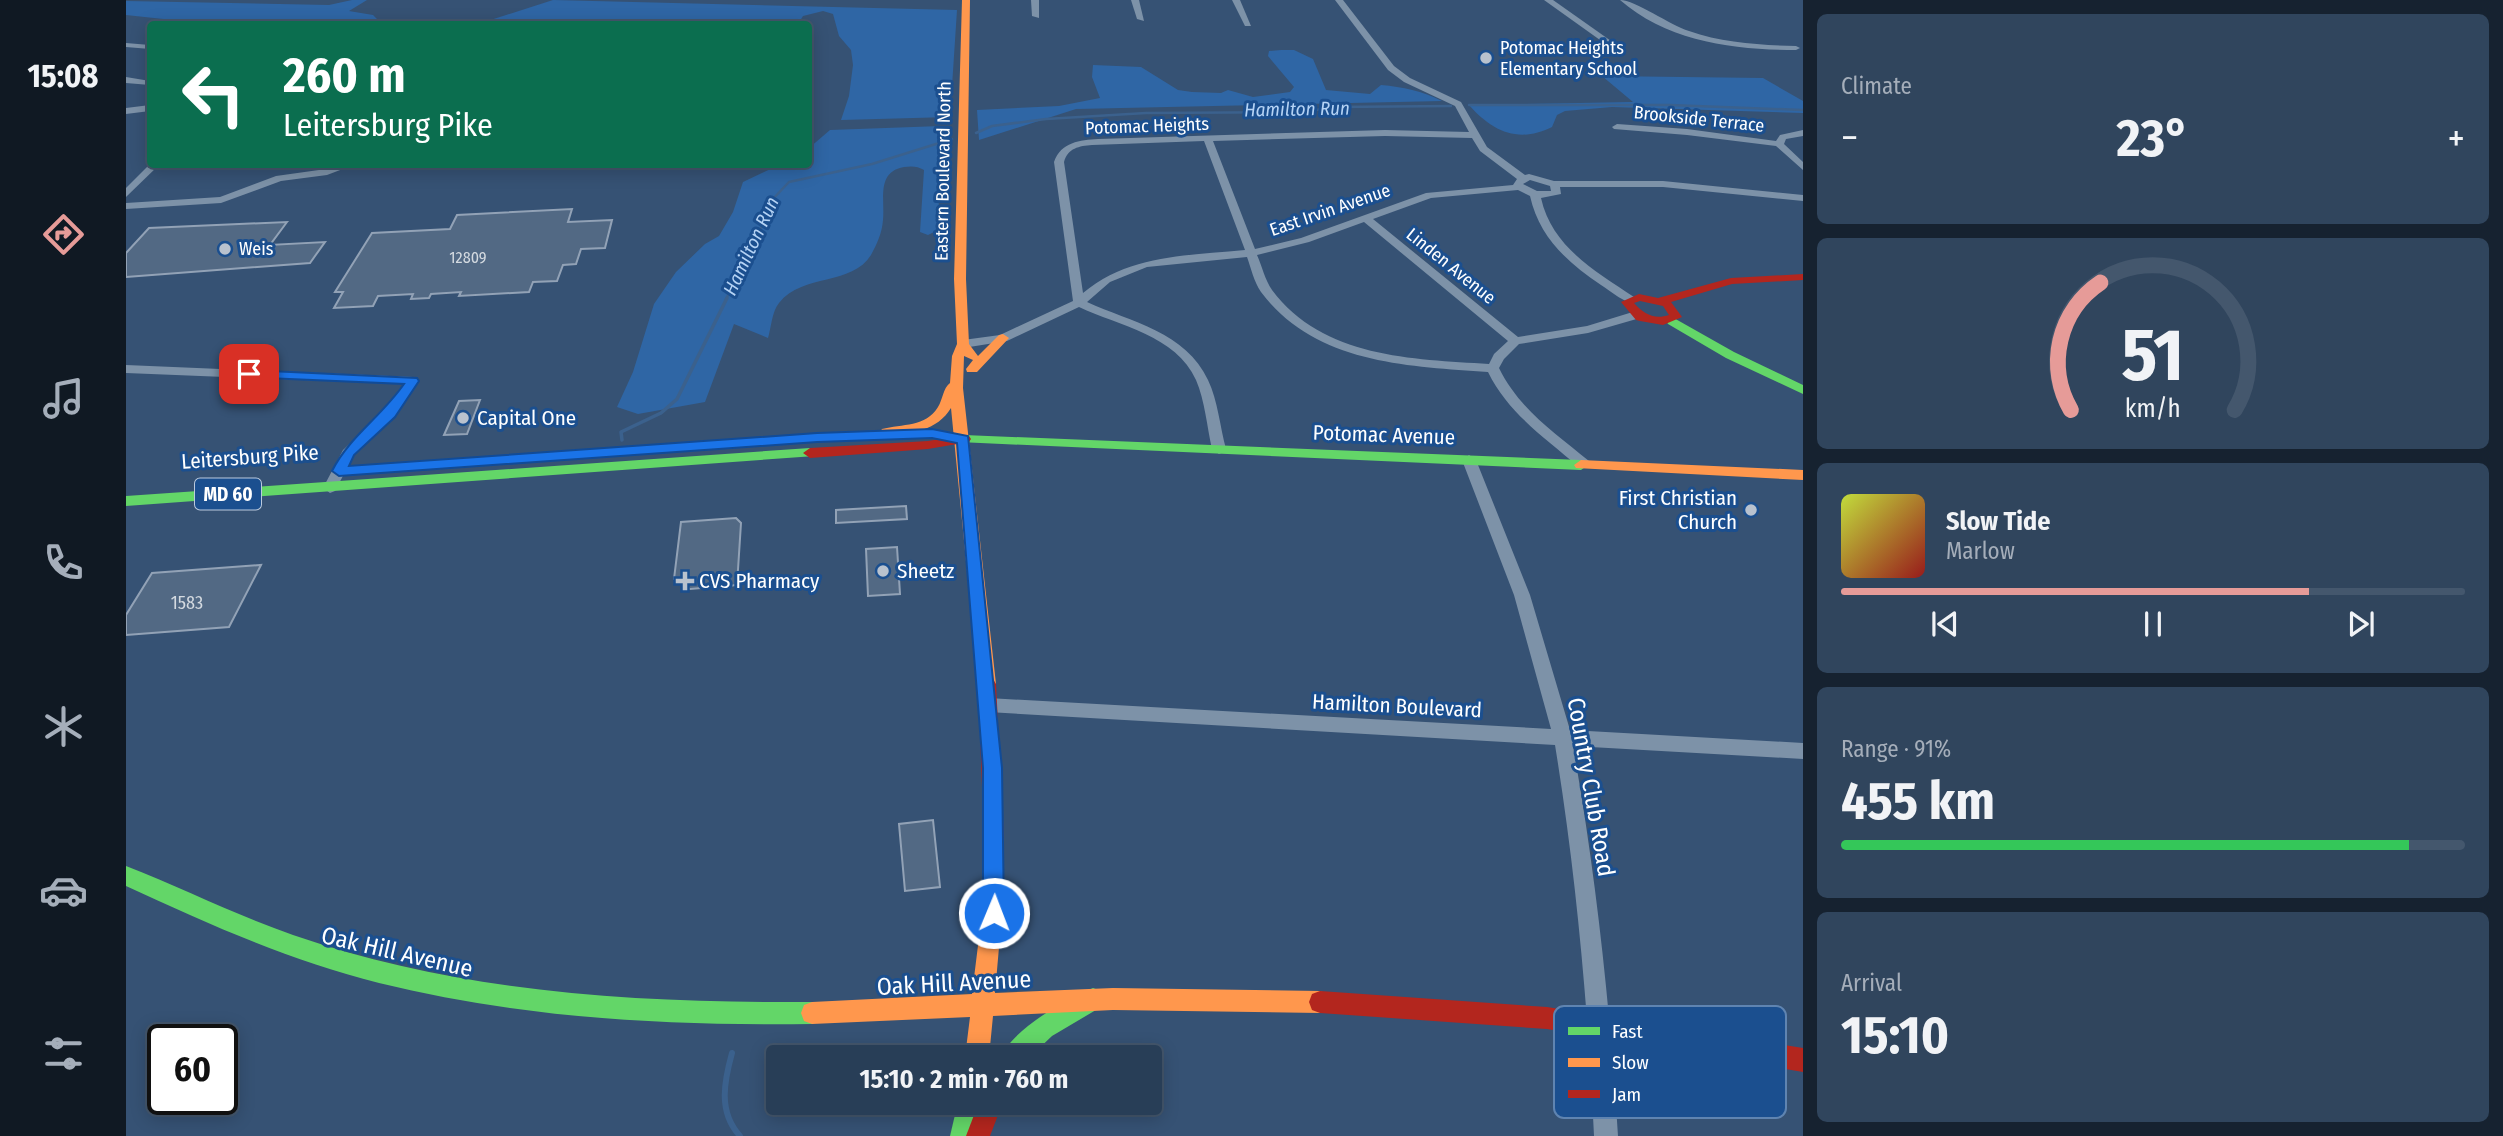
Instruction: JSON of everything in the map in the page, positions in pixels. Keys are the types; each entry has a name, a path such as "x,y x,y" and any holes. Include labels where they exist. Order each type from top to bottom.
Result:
{"main road":[{"name":"Eastern Boulevard North","path":"966,0 960,279 963,344 957,355 965,372 964,439 988,705 995,836 994,913 986,1003 979,1045"},
{"path":"1803,277 1731,281 1669,310 1655,321 1636,315 1626,306 1630,299 1669,310 1730,355 1803,390"},
{"path":"1669,310 1706,295 1741,287 1803,284"},
{"path":"817,438 922,427 943,416 951,403 952,381 1003,338"},
{"name":"Leitersburg Pike","path":"126,486 817,438 932,434 964,439"},
{"name":"Potomac Avenue","path":"964,439 1803,475"},
{"name":"Leitersburg Pike","path":"126,501 928,445 964,439"},
{"name":"Oak Hill Avenue","path":"126,876 192,910 269,942 391,978 471,993 612,1010 691,1015 760,1014 1093,999 1434,1008 1554,1020"},
{"path":"1026,1045 1044,1028 1093,999"},
{"path":"962,1136 967,1115"},
{"path":"978,1136 986,1115"}],"street":[{"path":"1035,0 1037,16"},
{"path":"1135,0 1141,19"},
{"path":"1236,0 1248,24"},
{"path":"1339,0 1397,74 1458,104 1472,135 1491,158 1535,194 1554,194 1555,185"},
{"path":"1548,0 1617,48"},
{"path":"1624,0 1656,20 1711,42 1745,48 1796,48"},
{"path":"126,45 147,47"},
{"path":"126,80 147,83"},
{"path":"126,111 147,108"},
{"name":"Brookside Terrace","path":"1617,127 1677,131 1779,144"},
{"name":"Potomac Heights","path":"1079,303 1059,162 1063,151 1086,142 1385,133 1472,135"},
{"path":"1803,133 1783,137 1779,144 1803,167"},
{"path":"1208,139 1265,289 1275,302 1305,327 1342,348 1386,360 1493,368"},
{"path":"126,194 152,168"},
{"path":"279,178 283,168"},
{"path":"126,206 221,200 279,178 340,168"},
{"path":"1520,182 1538,178 1555,185 1648,188 1803,200"},
{"name":"East Irvin Avenue","path":"963,344 1003,338 1079,303 1106,280 1145,264 1251,253 1305,240 1430,195 1520,182"},
{"path":"1535,194 1536,210 1551,238 1579,264 1630,299"},
{"name":"Linden Avenue","path":"1364,217 1515,341"},
{"path":"1079,303 1161,338 1188,360 1203,383 1219,449"},
{"path":"1493,368 1498,357 1515,341 1588,329 1636,315"},
{"path":"1493,368 1510,399 1584,464"},
{"path":"126,369 413,381 390,414 348,453 330,488"},
{"name":"Country Club Road","path":"1469,460 1522,594 1563,739 1574,804 1598,1006"},
{"name":"Hamilton Boulevard","path":"988,705 1803,751"},
{"name":"Country Club Road","path":"1605,1118 1606,1136"}],"shaded area":[{"path":"367,0 349,11 373,15 379,21 182,21 126,15 126,1 329,5"},
{"path":"553,0 957,10 950,117 841,120 849,96 853,65 851,50 839,36 833,14 823,11 803,16 800,21 487,21"},
{"path":"1294,50 1313,59 1326,90 1370,94 1381,85 1412,90 1442,101 1076,109 979,140 977,110 1059,106 1100,98 1092,77 1093,65 1141,67 1178,90 1221,93 1228,90 1253,97 1290,92 1294,87 1268,56 1269,51"},
{"path":"1602,76 1763,78 1803,101 1803,113 1612,107 1565,111 1557,115 1552,127 1540,132 1517,134 1496,128 1469,105 1633,102"},
{"path":"941,126 938,230 928,235 920,232 924,170 912,166 895,170 889,174 884,188 882,229 871,255 863,265 840,276 801,287 789,294 777,306 768,338 734,324 705,402 638,414 617,407 633,372 654,304 676,272 705,244 719,236 733,212 743,182 773,168 812,168 812,145 830,130"}],"building":[{"path":"572,209 568,222 612,220 605,248 581,249 576,264 563,265 557,281 533,282 529,292 459,296 461,292 431,294 429,298 411,299 413,294 378,296 373,306 334,308 343,292 335,292 372,233 450,229 457,215"},
{"name":"Weis","path":"287,222 270,245 325,242 310,263 126,277 126,253 149,228"},
{"name":"Capital One","path":"480,400 467,434 444,435 459,401"},
{"name":"Sheetz","path":"906,506 907,519 836,523 836,510"},
{"name":"CVS Pharmacy","path":"736,518 741,523 737,585 690,589 674,579 681,522"},
{"name":"Sheetz","path":"897,547 900,594 868,596 866,549"},
{"path":"261,565 229,627 126,635 126,615 152,573"},
{"path":"933,820 940,887 905,891 899,824"}],"waterway":[{"name":"Hamilton Run","path":"1469,105 1670,105 1803,110"},
{"name":"Hamilton Run","path":"976,133 992,126 1046,119 1146,113 1303,112 1335,107 1451,106"},
{"name":"Hamilton Run","path":"726,299 756,241 771,201 789,182 872,164 952,139"},
{"name":"Hamilton Run","path":"622,440 621,432 661,413 677,399 727,298"},
{"name":"Hamilton Run","path":"732,1053 725,1086 726,1107 728,1117 740,1136"}],"traffic: fast":[{"path":"1672,321 1730,355 1803,390"},
{"path":"964,439 1581,465"},
{"path":"126,501 810,453"},
{"path":"126,876 211,915 295,946 377,971 460,990 544,1003 630,1011 812,1013"},
{"path":"1026,1045 1044,1028 1093,999"},
{"path":"962,1136 967,1115"}],"traffic: slow":[{"path":"966,0 960,279 963,344 972,357"},
{"path":"972,369 1003,338"},
{"path":"963,344 958,356 956,388 987,684"},
{"path":"887,432 922,426 938,417 949,399 952,386"},
{"path":"1581,465 1803,475"},
{"path":"978,1045 992,913"},
{"path":"812,1013 1113,999 1320,1002"}],"traffic: jam":[{"path":"1662,301 1731,281 1803,277"},
{"path":"1639,297 1667,304 1676,317 1663,321 1640,317 1627,302 1639,297"},
{"path":"810,453 928,445 964,439"},
{"path":"987,684 994,838 992,913"},
{"path":"1320,1002 1554,1019"},
{"path":"1786,1057 1803,1060"},
{"path":"978,1136 986,1115"}],"place":[{"name":"Potomac Heights Elementary School","path":"1486,58"},
{"name":"Weis","path":"225,249"},
{"name":"Capital One","path":"463,418"},
{"name":"First Christian Church","path":"1751,510"},
{"name":"Sheetz","path":"883,571"},
{"name":"CVS Pharmacy","path":"685,581"}],"route":[{"path":"249,374 413,381 390,414 348,453 339,471 817,438 932,434 964,439 992,768 994,913"}]}
